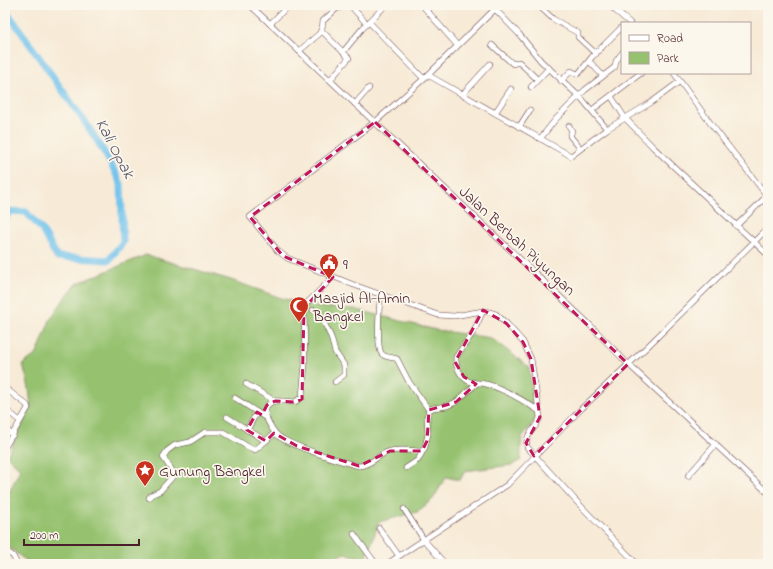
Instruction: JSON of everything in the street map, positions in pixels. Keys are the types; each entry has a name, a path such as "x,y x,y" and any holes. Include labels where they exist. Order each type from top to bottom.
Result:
{"street":[{"name":"Jalan Berbah Piyungan","path":"250,5 588,323 628,364 768,493"},
{"path":"270,24 289,5"},
{"path":"350,5 425,76 571,156 607,129 652,102 679,82"},
{"path":"343,52 386,5"},
{"path":"422,5 457,45"},
{"path":"538,5 553,19 578,33 578,37 596,54"},
{"path":"610,5 628,22"},
{"path":"607,129 579,96 561,81 549,68 497,7 375,122 250,217 283,256 333,277 438,315 454,316 483,311 496,314 523,342 531,359 540,417 539,422 532,429 526,439 527,447 576,502 637,564"},
{"path":"299,51 319,34 323,21 338,8"},
{"path":"561,81 571,71 577,74 579,73 621,28"},
{"path":"321,30 349,58 330,80"},
{"path":"492,44 513,64 519,62 537,79"},
{"path":"540,139 555,120 585,90 615,67 616,60 621,54"},
{"path":"589,61 603,76"},
{"path":"462,95 490,64"},
{"path":"530,86 549,68"},
{"path":"592,110 640,74"},
{"path":"675,74 679,82 767,196 736,226"},
{"path":"355,104 369,88"},
{"path":"495,113 511,89"},
{"path":"611,96 625,118 654,148 768,255"},
{"path":"519,127 530,110"},
{"path":"569,126 572,131 570,136 580,148"},
{"path":"387,564 507,485 534,456 628,364 650,345 768,228"},
{"path":"246,384 275,401 295,402 302,397 305,365 304,308 306,304 333,277"},
{"path":"376,319 379,294"},
{"path":"379,294 378,306 381,354 397,359 409,382 429,410"},
{"path":"313,310 319,312 331,337 335,352 344,365 344,376 334,382"},
{"path":"483,311 479,321 458,353 455,362 458,369 468,380 476,384 485,383 501,389 539,411"},
{"path":"429,410 447,406 456,402 476,384"},
{"path":"5,388 28,406 5,447"},
{"path":"235,398 266,418"},
{"path":"275,401 267,405 265,413 266,418 275,433 298,446 359,466 368,464 390,451 422,451"},
{"path":"5,409 20,421"},
{"path":"406,468 418,460 427,441 427,417 429,410"},
{"path":"247,430 257,412"},
{"path":"227,417 266,441"},
{"path":"5,429 13,435"},
{"path":"149,498 151,495 160,491 173,477 173,472 163,457 167,451 178,443 190,442 201,433 213,431 226,433 254,449 257,449 275,433"},
{"path":"688,476 716,444"},
{"path":"404,508 424,540 445,564"},
{"path":"379,528 399,556"},
{"path":"354,534 376,564"},
{"path":"5,550 13,556 17,564"}],"highlighted area":[{"path":"375,122 628,364 534,456 526,443 540,417 531,359 523,342 506,323 483,310 455,362 464,377 476,384 456,402 429,410 427,441 422,451 390,451 359,466 297,446 274,433 266,441 247,430 257,412 262,415 267,405 275,401 296,402 302,399 304,308 333,277 283,256 250,217"}],"green space":[{"path":"146,255 231,280 281,298 318,307 354,309 436,330 491,338 529,367 536,419 522,437 521,460 512,465 465,471 460,480 446,477 433,499 417,512 379,522 366,559 344,553 324,564 30,564 5,544 5,505 7,497 20,469 7,456 31,407 29,388 23,364 37,354 50,320 66,296 78,283"}],"waterway":[{"name":"Kali Opak","path":"5,9 87,125 106,155 121,184 123,242 109,260 57,257 42,230 26,212 9,211 5,221"}],"place":[{"name":"9","path":"329,280"},
{"name":"Masjid Al-Amin Bangkel","path":"299,323"},
{"name":"Gunung Bangkel","path":"145,487"}]}
